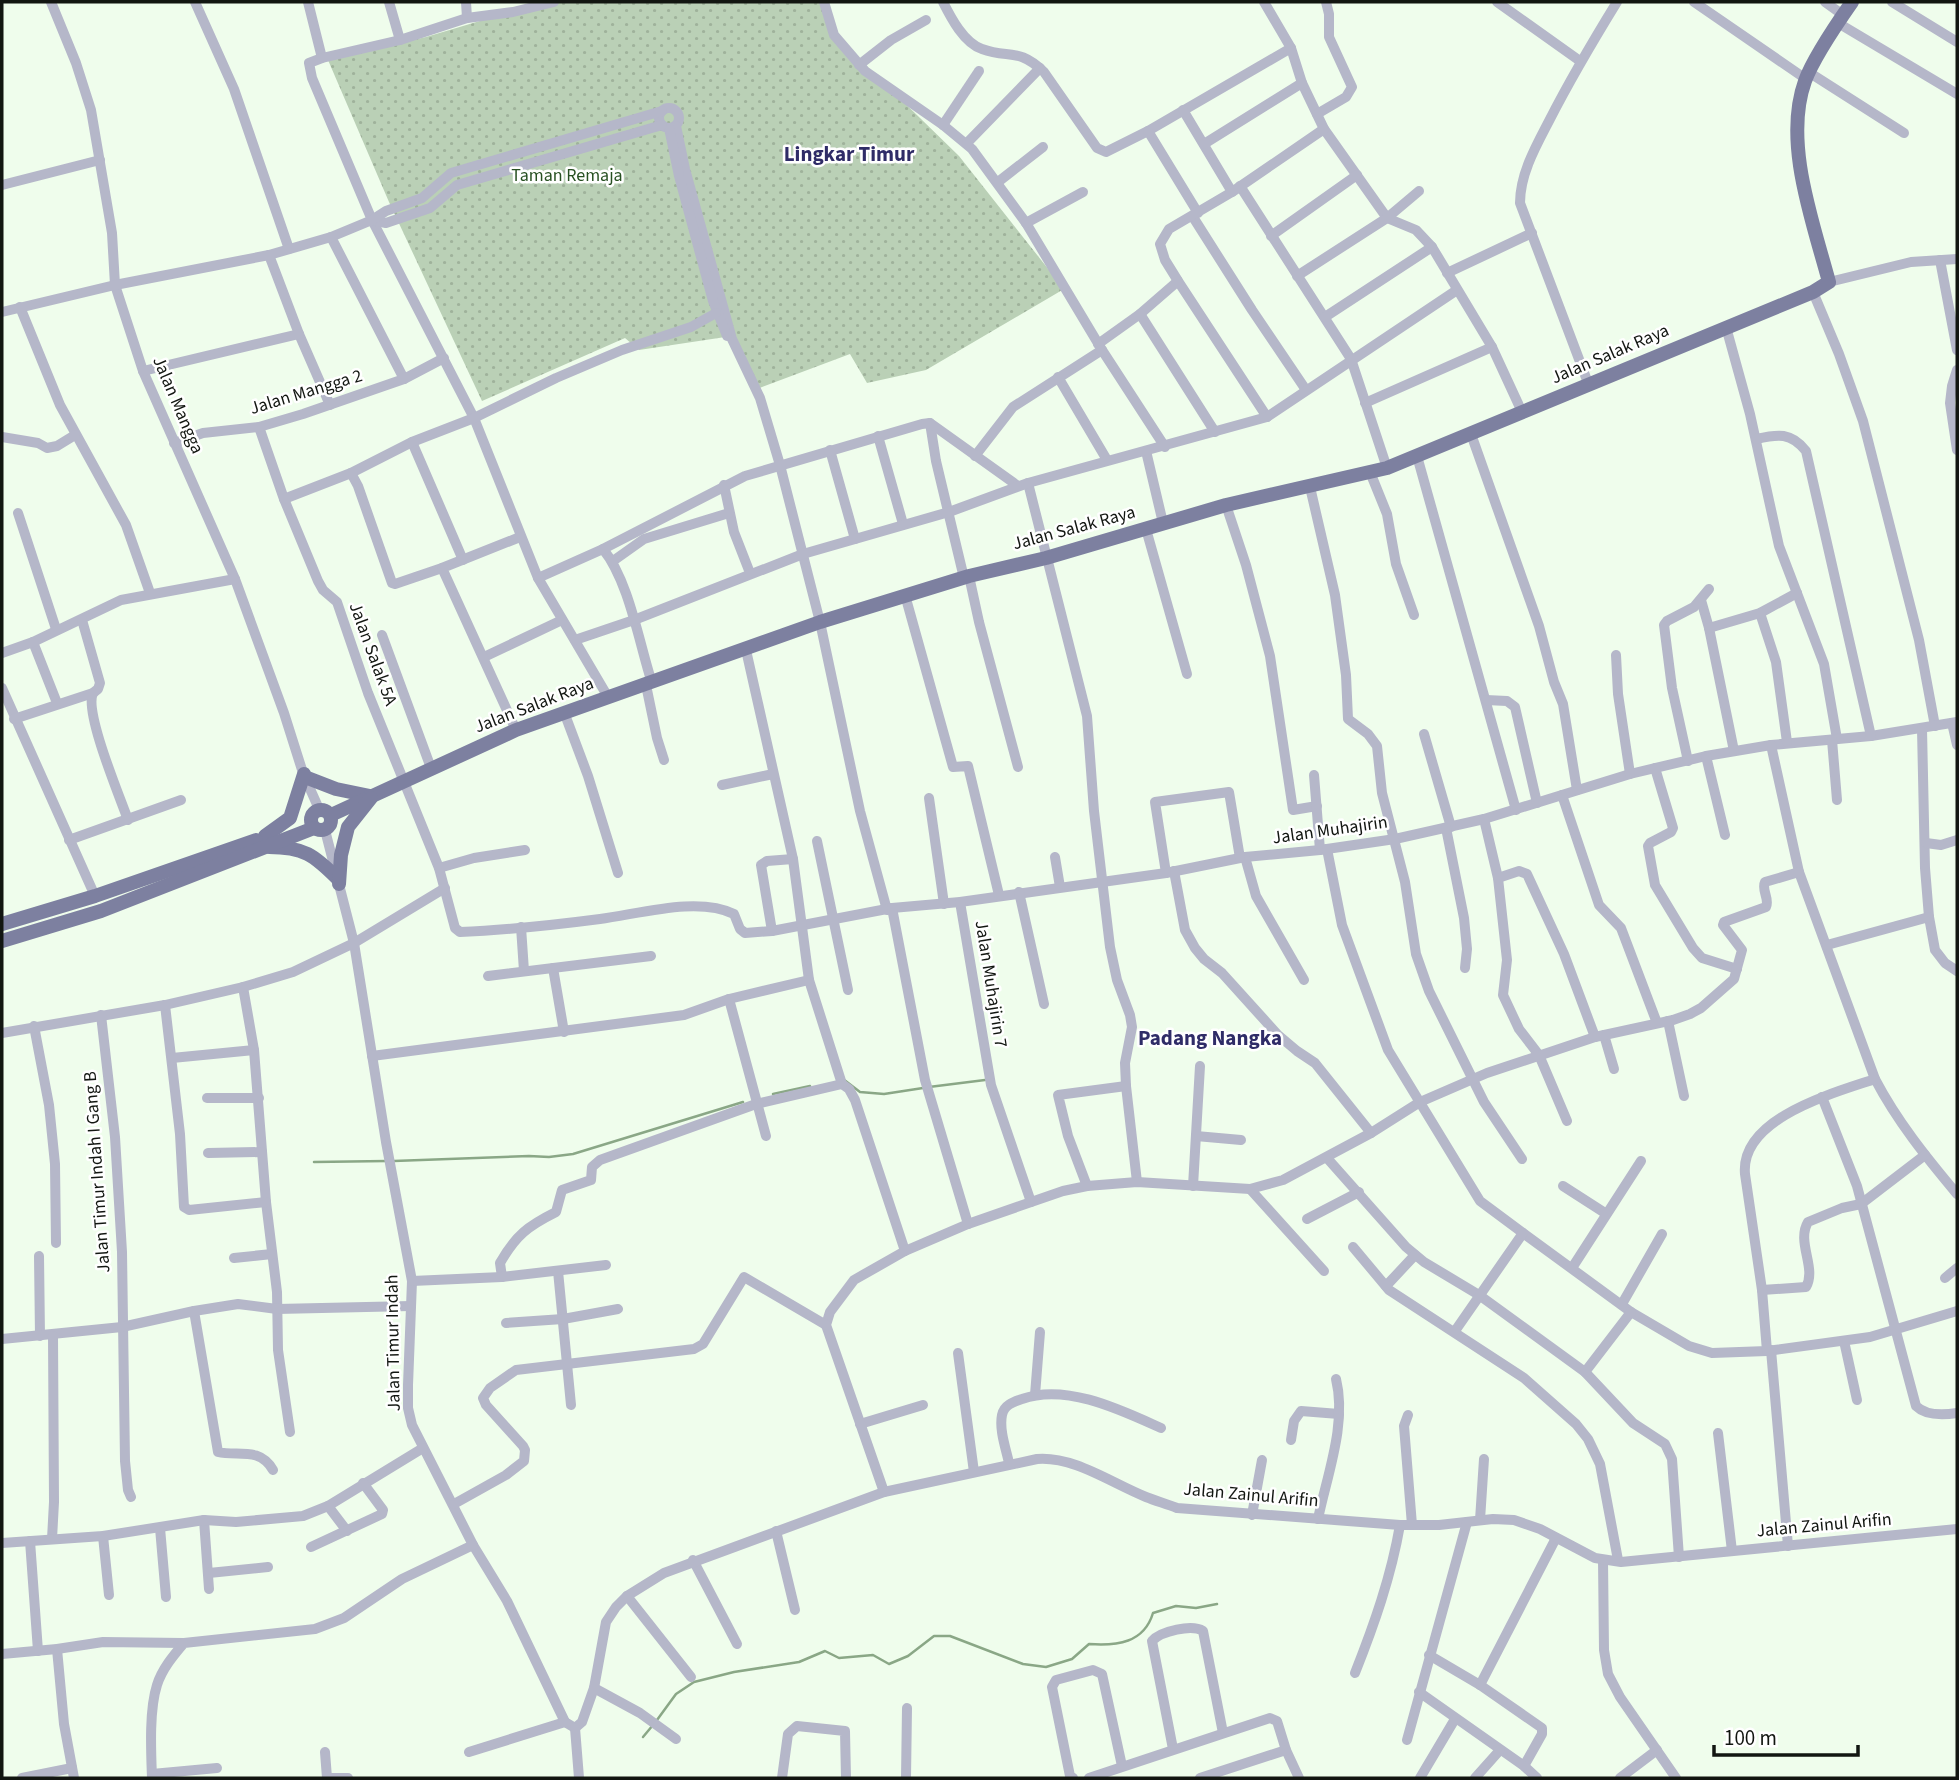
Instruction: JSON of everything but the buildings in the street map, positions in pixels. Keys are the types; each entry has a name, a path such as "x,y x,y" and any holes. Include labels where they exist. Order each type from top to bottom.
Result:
{"main road":[{"path":"1829,282 1800,159 1798,119 1808,76 1852,2"},
{"name":"Jalan Salak Raya","path":"264,842 320,821 516,730 820,622 967,577 1045,558 1227,505 1387,468 1813,292 1829,282"},
{"path":"2,941 101,911 264,842 290,818 304,776 336,789 372,795 348,827 338,882"},
{"path":"2,923 264,842 295,848 313,855 338,882"}],"street":[{"name":"Jalan Mangga","path":"51,2 76,63 91,110 112,233 115,285 143,371 234,579 284,713 320,821"},
{"path":"195,2 234,89 289,249"},
{"path":"308,2 322,58"},
{"path":"389,2 400,40"},
{"path":"466,2 467,18"},
{"path":"554,2 513,12 467,18 400,40 309,63 312,78 372,220 474,418 538,578 608,697"},
{"path":"824,2 834,35 859,65 874,79 967,143 998,183 1026,223 1100,347 1165,447"},
{"path":"943,2 972,44 984,50 1006,52 1025,58 1040,68 1093,143 1106,152 1116,149 1291,48"},
{"path":"1264,2 1291,48 1302,83 1324,129 1387,218 1416,230 1432,247 1492,347 1522,412"},
{"path":"1317,114 1346,97 1352,86 1329,37 1326,2"},
{"path":"1497,2 1580,61"},
{"path":"1588,383 1520,203 1520,192 1535,149 1580,61 1617,2"},
{"path":"1694,2 1808,76 1904,133"},
{"path":"1825,2 1841,19 1957,94"},
{"path":"1892,2 1957,42"},
{"path":"859,65 891,40 926,20"},
{"path":"967,143 1040,68"},
{"path":"943,125 979,71"},
{"path":"1204,144 1302,83"},
{"path":"2,312 115,285 269,255 331,237 372,220 386,211 422,198 451,173 670,108 677,111 679,119 669,126 457,185 430,208 386,223 372,220"},
{"path":"1183,110 1204,144 1271,236 1351,359 1387,468"},
{"path":"662,111 659,119 669,126 685,169 732,340 760,398 780,465 820,622 860,811 889,909 925,1080 968,1224"},
{"path":"669,126 679,176 716,313 725,334 732,340"},
{"path":"1267,417 1178,281 1160,244 1168,229 1236,189 1324,129"},
{"path":"1148,131 1252,310 1306,390"},
{"path":"998,183 1043,147"},
{"path":"2,185 100,160"},
{"path":"1271,236 1357,175"},
{"path":"1026,223 1083,191"},
{"path":"1297,276 1387,218 1419,191"},
{"path":"1447,273 1532,233"},
{"path":"331,237 404,379"},
{"path":"1325,317 1432,247"},
{"path":"269,255 330,405"},
{"path":"1829,282 1911,262 1957,259"},
{"path":"1940,260 1957,350"},
{"path":"975,456 1013,407 1100,347 1178,281"},
{"path":"575,640 634,620 803,554 949,512 1023,484 1267,417 1457,290"},
{"path":"1813,292 1863,421 1906,599 1919,640 1935,726"},
{"path":"20,307 55,395 126,525 150,593"},
{"path":"284,499 351,473 412,442 474,418 556,377 622,350 691,327 716,313"},
{"path":"1140,314 1215,432"},
{"path":"1726,327 1756,439 1779,546 1824,664 1834,740 1837,800"},
{"path":"143,371 299,334"},
{"path":"1365,404 1492,347"},
{"name":"Jalan Mangga 2","path":"174,443 213,431 258,427 330,405 404,379 444,358"},
{"path":"1957,370 1950,403 1957,450"},
{"path":"1058,377 1107,460"},
{"path":"930,424 949,512 1018,767"},
{"path":"538,578 603,549 724,485 830,450 930,424 975,456 1023,484 1087,716 1110,947 1117,980 1130,1015 1133,1036 1125,1063 1137,1182"},
{"name":"Jalan Salak 5A","path":"258,427 318,581 326,593 337,602 368,693 439,869 455,928 460,932 521,927"},
{"path":"1471,434 1539,626 1554,682 1563,704 1577,790"},
{"path":"2,437 38,443 47,448 57,446 75,435"},
{"path":"1756,439 1786,435 1796,440 1806,451 1871,736"},
{"path":"878,436 903,524"},
{"path":"412,442 463,561"},
{"path":"830,450 855,538"},
{"path":"1146,451 1163,523"},
{"path":"1417,456 1516,810"},
{"path":"1370,472 1387,514 1396,564 1414,615"},
{"path":"351,473 358,486 388,577 395,584 442,569 520,537"},
{"path":"724,485 734,532 750,573"},
{"path":"1310,487 1335,595 1346,675 1348,719 1373,739 1377,746 1382,793 1405,882 1416,954 1429,991 1473,1079 1522,1159"},
{"path":"1227,505 1270,656 1293,810 1317,806"},
{"path":"18,513 56,629"},
{"path":"613,561 644,539 729,513"},
{"path":"1146,529 1187,674"},
{"path":"603,549 613,561 634,620 649,684 657,738 664,760"},
{"path":"442,569 516,730"},
{"path":"2,653 33,642 121,600 234,579"},
{"path":"1688,761 1672,688 1664,625 1694,607 1709,589"},
{"path":"1709,628 1760,613 1797,593"},
{"path":"905,595 953,767 968,766 999,895"},
{"path":"1701,600 1734,751"},
{"path":"1760,613 1776,662 1787,742"},
{"path":"14,719 98,689 100,683 82,620"},
{"path":"484,657 562,620"},
{"path":"382,635 431,768"},
{"path":"33,642 57,703"},
{"path":"746,650 793,859 810,980 840,1079 855,1100 905,1251"},
{"path":"1616,655 1618,694 1630,774"},
{"path":"2,688 95,896"},
{"path":"93,693 90,707 128,820"},
{"path":"1486,700 1507,701 1515,707 1537,803"},
{"path":"564,712 588,776 618,873"},
{"path":"1955,723 1957,745"},
{"name":"Jalan Muhajirin","path":"521,927 605,919 686,907 734,914 740,929 745,933 772,931 889,909 960,902 1170,872 1242,858 1324,850 1395,839 1484,819 1630,774 1706,756 1771,744 1871,736 1955,723"},
{"path":"1922,729 1925,868 1929,917 1935,950 1945,963 1957,971"},
{"path":"1424,734 1448,828 1464,918 1467,949 1465,968"},
{"path":"1771,744 1799,872 1875,1079 1889,1105 1957,1194"},
{"path":"1706,756 1725,835"},
{"path":"1656,768 1672,828 1671,832 1648,846 1655,885 1697,954 1737,969"},
{"path":"722,785 773,775"},
{"path":"1314,775 1324,850 1342,925 1388,1050 1480,1201 1632,1312 1700,1350 1733,1354 1844,1341 1895,1331 1957,1311"},
{"path":"1304,980 1256,896 1242,858 1229,792 1155,802 1185,930 1195,948 1222,973 1278,1035 1330,1080 1371,1133"},
{"path":"1562,795 1599,905 1621,928 1663,1022 1684,1096"},
{"path":"929,798 944,904"},
{"path":"69,840 181,800"},
{"path":"1484,819 1498,878 1507,960 1503,995 1519,1028 1539,1055 1567,1121"},
{"name":"Jalan Timur Indah","path":"320,821 354,943 386,1142 412,1280 408,1408 412,1425 570,1725 579,1778"},
{"path":"817,841 848,990"},
{"path":"1926,843 1941,845 1957,841"},
{"path":"439,869 474,858 525,850"},
{"path":"1055,857 1060,887"},
{"path":"772,931 761,865 767,861 793,859"},
{"path":"1498,878 1520,871 1527,874 1614,1069"},
{"path":"884,1492 826,1325 830,1312 854,1280 905,1251 968,1224 1087,1186 1137,1182 1250,1189 1283,1181 1371,1133 1420,1102 1473,1079 1600,1036 1663,1022 1701,1008 1734,979 1737,969 1741,950 1723,925 1724,922 1766,907 1768,902 1763,886 1765,882 1799,872"},
{"path":"2,1033 166,1005 243,988 293,972 354,943 445,888"},
{"path":"1019,892 1044,1004"},
{"name":"Jalan Muhajirin 7","path":"960,902 990,1085 1031,1202"},
{"path":"1827,945 1929,917"},
{"path":"521,927 524,971"},
{"path":"488,976 651,956"},
{"path":"553,968 564,1032"},
{"path":"372,1056 684,1015 729,999 810,980"},
{"path":"243,988 254,1050 266,1202 276,1278 278,1350 290,1432"},
{"path":"729,999 766,1136"},
{"path":"166,1005 180,1134 184,1207 190,1210 266,1202"},
{"name":"Jalan Timur Indah I Gang B","path":"101,1015 116,1137 122,1252 125,1461 131,1497"},
{"path":"34,1026 49,1105 55,1164 56,1243"},
{"path":"172,1058 254,1050"},
{"path":"1193,1186 1200,1066"},
{"path":"502,1277 500,1263 509,1247 530,1226 556,1212 562,1190 590,1180 592,1167 600,1160 756,1104 840,1079"},
{"path":"1788,1546 1769,1350 1745,1157 1756,1139 1787,1114 1822,1097 1875,1079"},
{"path":"1087,1186 1068,1136 1058,1095 1126,1086"},
{"path":"1822,1097 1857,1186 1916,1406 1919,1410 1931,1413 1957,1413"},
{"path":"207,1098 259,1098"},
{"path":"1196,1136 1241,1140"},
{"path":"208,1153 262,1152"},
{"path":"1762,1290 1806,1287 1809,1279 1804,1233 1806,1225 1818,1217 1861,1204 1925,1155"},
{"path":"1327,1158 1415,1255 1479,1295 1585,1372 1633,1423 1669,1448 1679,1557"},
{"path":"1572,1268 1641,1161"},
{"path":"1563,1186 1605,1213"},
{"path":"1250,1189 1324,1272"},
{"path":"1307,1219 1359,1192"},
{"path":"1455,1331 1523,1233"},
{"path":"1622,1304 1662,1234"},
{"path":"1353,1247 1386,1286 1503,1363 1549,1397 1588,1438 1600,1465 1618,1560"},
{"path":"234,1258 272,1254"},
{"path":"1386,1286 1415,1255"},
{"path":"39,1256 40,1336"},
{"path":"412,1280 502,1277 606,1265"},
{"path":"1945,1278 1957,1268"},
{"path":"558,1271 571,1405"},
{"path":"454,1504 506,1475 526,1457 523,1446 486,1405 483,1398 486,1392 516,1370 694,1349 700,1346 744,1277 826,1325"},
{"path":"2,1339 122,1327 238,1304 277,1309 411,1306"},
{"path":"506,1324 563,1319 618,1309"},
{"path":"194,1311 218,1452 245,1452 263,1460 273,1470"},
{"path":"1585,1372 1632,1312"},
{"path":"1035,1395 1040,1332"},
{"path":"52,1539 53,1336"},
{"path":"1844,1341 1857,1400"},
{"path":"958,1353 974,1472"},
{"path":"1318,1519 1339,1414 1341,1398 1336,1379"},
{"path":"1009,1463 1002,1426 1003,1413 1010,1404 1035,1395 1093,1399 1161,1428"},
{"path":"860,1424 923,1405"},
{"path":"1291,1440 1295,1417 1300,1411 1339,1414"},
{"path":"1408,1415 1404,1426 1412,1525"},
{"path":"1718,1433 1732,1551"},
{"path":"2,1543 103,1536 204,1520 236,1522 282,1519 314,1513 423,1448"},
{"name":"Jalan Zainul Arifin","path":"570,1725 582,1722 594,1688 606,1622 627,1596 664,1573 693,1560 884,1492 1009,1463 1052,1458 1147,1498 1177,1507 1400,1525 1514,1520 1603,1560 1632,1561 1679,1557 1957,1529"},
{"path":"1480,1520 1484,1459"},
{"path":"1252,1515 1262,1460"},
{"path":"311,1548 378,1517 383,1512 363,1483"},
{"path":"328,1506 347,1531"},
{"path":"204,1520 209,1589"},
{"path":"1407,1740 1467,1522"},
{"path":"1355,1673 1375,1621 1394,1558 1400,1525"},
{"path":"160,1528 166,1597"},
{"path":"776,1531 796,1610"},
{"path":"103,1536 109,1595"},
{"path":"1480,1685 1556,1538"},
{"path":"30,1541 38,1651"},
{"path":"2,1654 103,1642 184,1643 315,1629 344,1618 402,1579 473,1545"},
{"path":"693,1560 737,1644"},
{"path":"1603,1560 1604,1650 1608,1674 1620,1697 1676,1778"},
{"path":"209,1573 268,1567"},
{"path":"627,1596 691,1677"},
{"path":"1173,1749 1152,1641 1160,1634 1196,1627 1203,1631 1223,1733"},
{"path":"184,1643 169,1661 157,1685 152,1776 217,1768"},
{"path":"22,1778 73,1773 64,1724 57,1649"},
{"path":"1429,1655 1480,1685 1542,1728 1542,1734 1524,1766"},
{"path":"1073,1778 1070,1776 1052,1687 1056,1680 1093,1670 1102,1674 1122,1766"},
{"path":"594,1688 640,1713 676,1739"},
{"path":"1419,1692 1537,1778"},
{"path":"906,1778 907,1708"},
{"path":"1087,1778 1274,1719 1299,1778"},
{"path":"1420,1778 1455,1719"},
{"path":"469,1752 570,1725"},
{"path":"782,1778 788,1734 793,1727 801,1726 845,1731 846,1778"},
{"path":"1200,1778 1286,1750"},
{"path":"1475,1778 1500,1750"},
{"path":"1620,1778 1657,1750"},
{"path":"325,1752 327,1778 348,1778"}],"green space":[{"name":"Taman Remaja","path":"544,2 825,2 841,41 959,156 1064,289 926,370 867,383 850,354 757,389 732,336 639,350 625,338 482,401 389,202 328,60 426,37"}],"waterway":[{"path":"843,1079 860,1092 884,1094 923,1088"},
{"path":"929,1087 985,1080"},
{"path":"773,1094 810,1086"},
{"path":"394,1161 573,1154 743,1102"},
{"path":"314,1162 387,1161"},
{"path":"657,1720 676,1694 694,1682 734,1672 799,1662 825,1651 839,1658 873,1655 889,1664 908,1656 934,1636 950,1636 1023,1664 1046,1667 1072,1659 1089,1644 1119,1643 1136,1637 1149,1623 1153,1613 1176,1606 1196,1608 1217,1604"},
{"path":"643,1737 653,1725"}],"district":[{"name":"Lingkar Timur","path":"849,154"},
{"name":"Padang Nangka","path":"1210,1038"}]}
